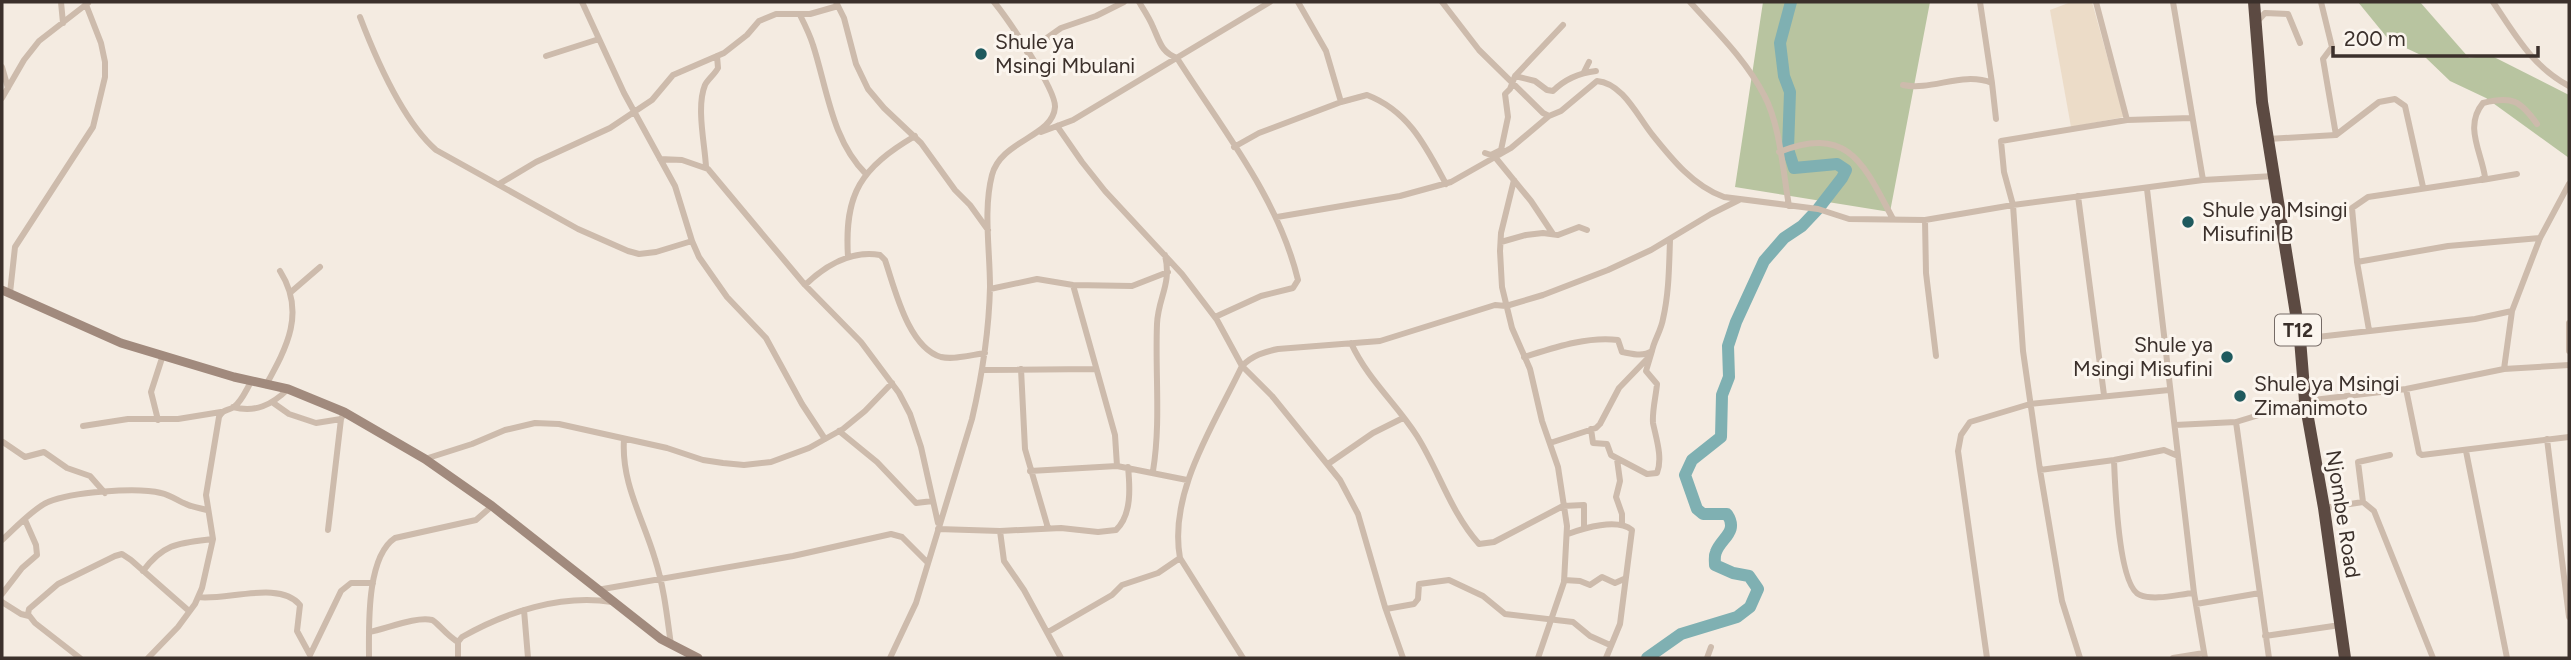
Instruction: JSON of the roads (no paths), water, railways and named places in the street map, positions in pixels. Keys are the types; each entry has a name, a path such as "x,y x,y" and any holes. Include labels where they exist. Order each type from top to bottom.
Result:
{"highway":[{"name":"Njombe Road","path":"2254,2 2254,25 2268,139 2300,339 2305,401 2324,508 2345,658"}],"street":[{"path":"61,2 62,23"},
{"path":"582,2 635,112 675,186 692,241 719,287 766,338 802,404 825,439"},
{"path":"993,2 1045,80 1055,107 1053,117 1036,134"},
{"path":"1027,52 1061,28 1096,16 1124,2"},
{"path":"1139,2 1163,50 1177,58 1277,217 1293,258 1297,284 1293,288 1243,303 1215,317"},
{"path":"890,658 916,603 972,419 985,353 990,289 988,193 998,160 1010,149 1036,134 1073,120 1270,2"},
{"path":"1298,2 1326,51 1341,102"},
{"path":"1442,2 1479,50 1513,79 1543,113 1549,116"},
{"path":"1690,2 1745,65 1765,97 1789,206"},
{"path":"1980,2 1996,119"},
{"path":"2096,2 2127,120"},
{"path":"2173,2 2203,180"},
{"path":"2321,2 2332,47 2323,60 2336,135"},
{"path":"2493,2 2534,61 2545,72 2569,86"},
{"path":"2,99 24,60 39,41 87,3 105,62 93,127 15,247 6,291 121,343 251,382 288,389 425,459 492,506 675,650 698,658"},
{"path":"499,184 529,165 578,144 635,112 652,100 673,75 731,49 759,21 776,14 818,13 837,4 844,18 856,64 869,89 884,108 915,136 989,232"},
{"path":"2254,25 2265,13 2287,13 2300,43"},
{"path":"800,15 813,45 840,133 848,151 866,173"},
{"path":"360,17 389,83 426,141 436,150 578,229 628,251 639,254 656,252 692,241"},
{"path":"1485,153 1491,155 1501,150 1508,117 1504,94 1510,89 1513,79 1563,25"},
{"path":"546,56 599,39"},
{"path":"717,56 718,68 705,87 703,95 701,132 706,167 806,285 855,334 900,393 916,432 938,527"},
{"path":"1584,72 1589,62"},
{"path":"2,67 8,88"},
{"path":"1513,79 1535,81 1553,91 1564,80 1584,72 1596,71"},
{"path":"1903,85 1917,86 1979,78 1992,83"},
{"path":"1277,217 1400,196 1446,184 1511,148 1597,81 1604,82 1624,97 1651,133 1690,176 1710,192 1740,200 1818,209 1849,219 1925,220 2013,205 2203,180 2274,176"},
{"path":"1234,147 1259,133 1367,95 1393,108 1422,138 1446,184"},
{"path":"2268,139 2336,135 2379,102 2395,99 2403,103 2409,119 2423,187"},
{"path":"2480,180 2485,177 2473,130 2474,113 2483,103 2503,99 2519,102 2537,124"},
{"path":"2080,658 2062,601 2040,470 2023,351 2013,205 2004,172 2001,141 2127,120 2191,118"},
{"path":"1057,127 1105,191 1165,253 1215,317 1242,366 1272,396 1347,491 1358,514 1403,658"},
{"path":"848,257 851,208 866,173 886,153 915,136"},
{"path":"1779,152 1804,143 1819,142 1835,144 1852,153 1875,183 1893,219"},
{"path":"1495,157 1553,234"},
{"path":"660,159 682,160 706,167"},
{"path":"2369,330 2357,262 2352,208 2368,197 2517,174"},
{"path":"1514,180 1501,242 1500,269 1512,328 1530,369 1558,467 1568,534 1564,580 1538,658"},
{"path":"2504,369 2512,311 2540,239 2569,184"},
{"path":"2147,189 2169,390 2204,656 2173,658"},
{"path":"2078,196 2104,395"},
{"path":"1240,657 1180,558 1177,544 1186,480 1242,366 1255,355 1278,349 1395,337 1495,305 1506,306 1543,295 1608,270 1670,240 1711,214 1740,200"},
{"path":"1925,220 1926,273 1936,356"},
{"path":"1501,242 1526,234 1558,235 1579,227 1587,230"},
{"path":"2357,262 2448,246 2540,239"},
{"path":"1591,429 1593,443 1607,444 1611,455 1617,459 1647,474 1657,473 1657,434 1653,422 1657,384 1646,371 1653,343 1663,323 1669,286 1670,240"},
{"path":"1153,471 1158,423 1157,324 1168,272 1165,253"},
{"path":"806,285 835,261 848,257 880,255 885,260 903,315 920,342 931,353 944,358 985,353"},
{"path":"291,292 320,267"},
{"path":"267,385 284,353 292,323 291,292 280,271"},
{"path":"990,289 1033,279 1073,285 1132,286 1168,272"},
{"path":"1073,285 1115,435 1117,466"},
{"path":"2300,339 2475,319 2512,311"},
{"path":"2569,323 2569,351"},
{"path":"1524,357 1560,346 1602,339 1618,340 1622,352 1639,355 1652,351"},
{"path":"1351,343 1374,384 1417,436 1454,507 1479,544 1494,542 1563,506 1584,505 1584,528"},
{"path":"1550,443 1591,429 1605,417 1619,388 1652,351"},
{"path":"158,421 151,392 163,355"},
{"path":"2175,425 2236,422 2305,401 2406,389 2504,369 2569,365"},
{"path":"1021,369 1023,431 1030,471 1048,528"},
{"path":"982,370 1095,369"},
{"path":"83,426 128,419 158,421 221,412 240,401 251,382"},
{"path":"425,459 505,430 535,423 559,424 667,448 703,460 744,466 771,462 839,431 892,383"},
{"path":"233,407 256,409 272,402 288,389"},
{"path":"2406,389 2420,454 2466,451 2569,436"},
{"path":"1987,658 1958,452 1961,435 1970,422 2030,404 2169,390"},
{"path":"272,402 289,414 316,422 342,415"},
{"path":"148,658 198,597 213,539 206,495 221,412"},
{"path":"328,530 342,415"},
{"path":"1328,464 1373,433 1403,418"},
{"path":"2236,422 2269,658"},
{"path":"839,431 877,462 916,503 933,501"},
{"path":"624,439 626,478 655,556 675,650"},
{"path":"2547,439 2569,617"},
{"path":"3,442 25,457 44,452 67,468 90,476 105,493"},
{"path":"2040,470 2164,450 2178,456"},
{"path":"2466,451 2507,658"},
{"path":"2390,455 2358,462 2363,502 2374,511 2433,658"},
{"path":"1617,459 1620,481 1616,497 1622,514 1622,525"},
{"path":"2114,460 2124,565 2132,589 2143,596 2194,593"},
{"path":"1030,471 1117,466 1153,471 1186,480"},
{"path":"938,527 1000,531 1048,528 1098,532 1116,530 1122,522 1129,497 1128,467"},
{"path":"2,540 48,502 105,493 128,490 156,492 207,510"},
{"path":"2324,508 2363,502"},
{"path":"369,658 373,583 383,550 388,543 395,538 476,520 492,506"},
{"path":"2,594 22,568 37,555 36,545 25,520"},
{"path":"1568,534 1584,528 1622,525 1632,530 1620,624 1605,658"},
{"path":"1000,531 1004,561 1024,590 1061,658"},
{"path":"597,590 793,556 891,534 902,537 928,562"},
{"path":"143,571 160,550 213,539"},
{"path":"80,658 34,623 29,616 29,609 58,584 115,555 122,555 189,611"},
{"path":"1048,632 1112,595 1122,585 1158,573 1180,558"},
{"path":"1564,580 1590,585 1602,577 1615,583 1624,579"},
{"path":"1386,609 1414,604 1418,599 1419,584 1449,580 1483,596 1510,615 1573,622 1590,636 1610,645"},
{"path":"309,657 341,591 351,583 373,583"},
{"path":"198,597 254,592 294,599 300,605 298,631 309,657"},
{"path":"2196,604 2260,593"},
{"path":"458,658 458,642 462,637 524,610 577,599 612,602"},
{"path":"1972,612 1978,600"},
{"path":"2,602 29,616"},
{"path":"524,610 528,658"},
{"path":"369,632 431,620 436,621 450,638 458,642"},
{"path":"2265,636 2340,625"},
{"path":"1707,658 1711,648"}],"waterway":[{"path":"1647,658 1681,634 1737,617 1750,607 1758,589 1749,576 1715,565 1715,554 1730,530 1730,520 1727,514 1703,514 1697,509 1685,475 1692,460 1721,437 1722,395 1729,377 1728,346 1764,261 1784,238 1802,226 1818,209 1846,170 1837,164 1794,168 1788,149 1790,92 1784,76 1780,43 1791,2"}],"place":[{"name":"Shule ya Msingi Mbulani","path":"981,54"},
{"name":"Shule ya Msingi Misufini B","path":"2188,222"},
{"name":"Shule ya Msingi Misufini","path":"2227,357"},
{"name":"Shule ya Msingi Zimanimoto","path":"2240,396"}]}
